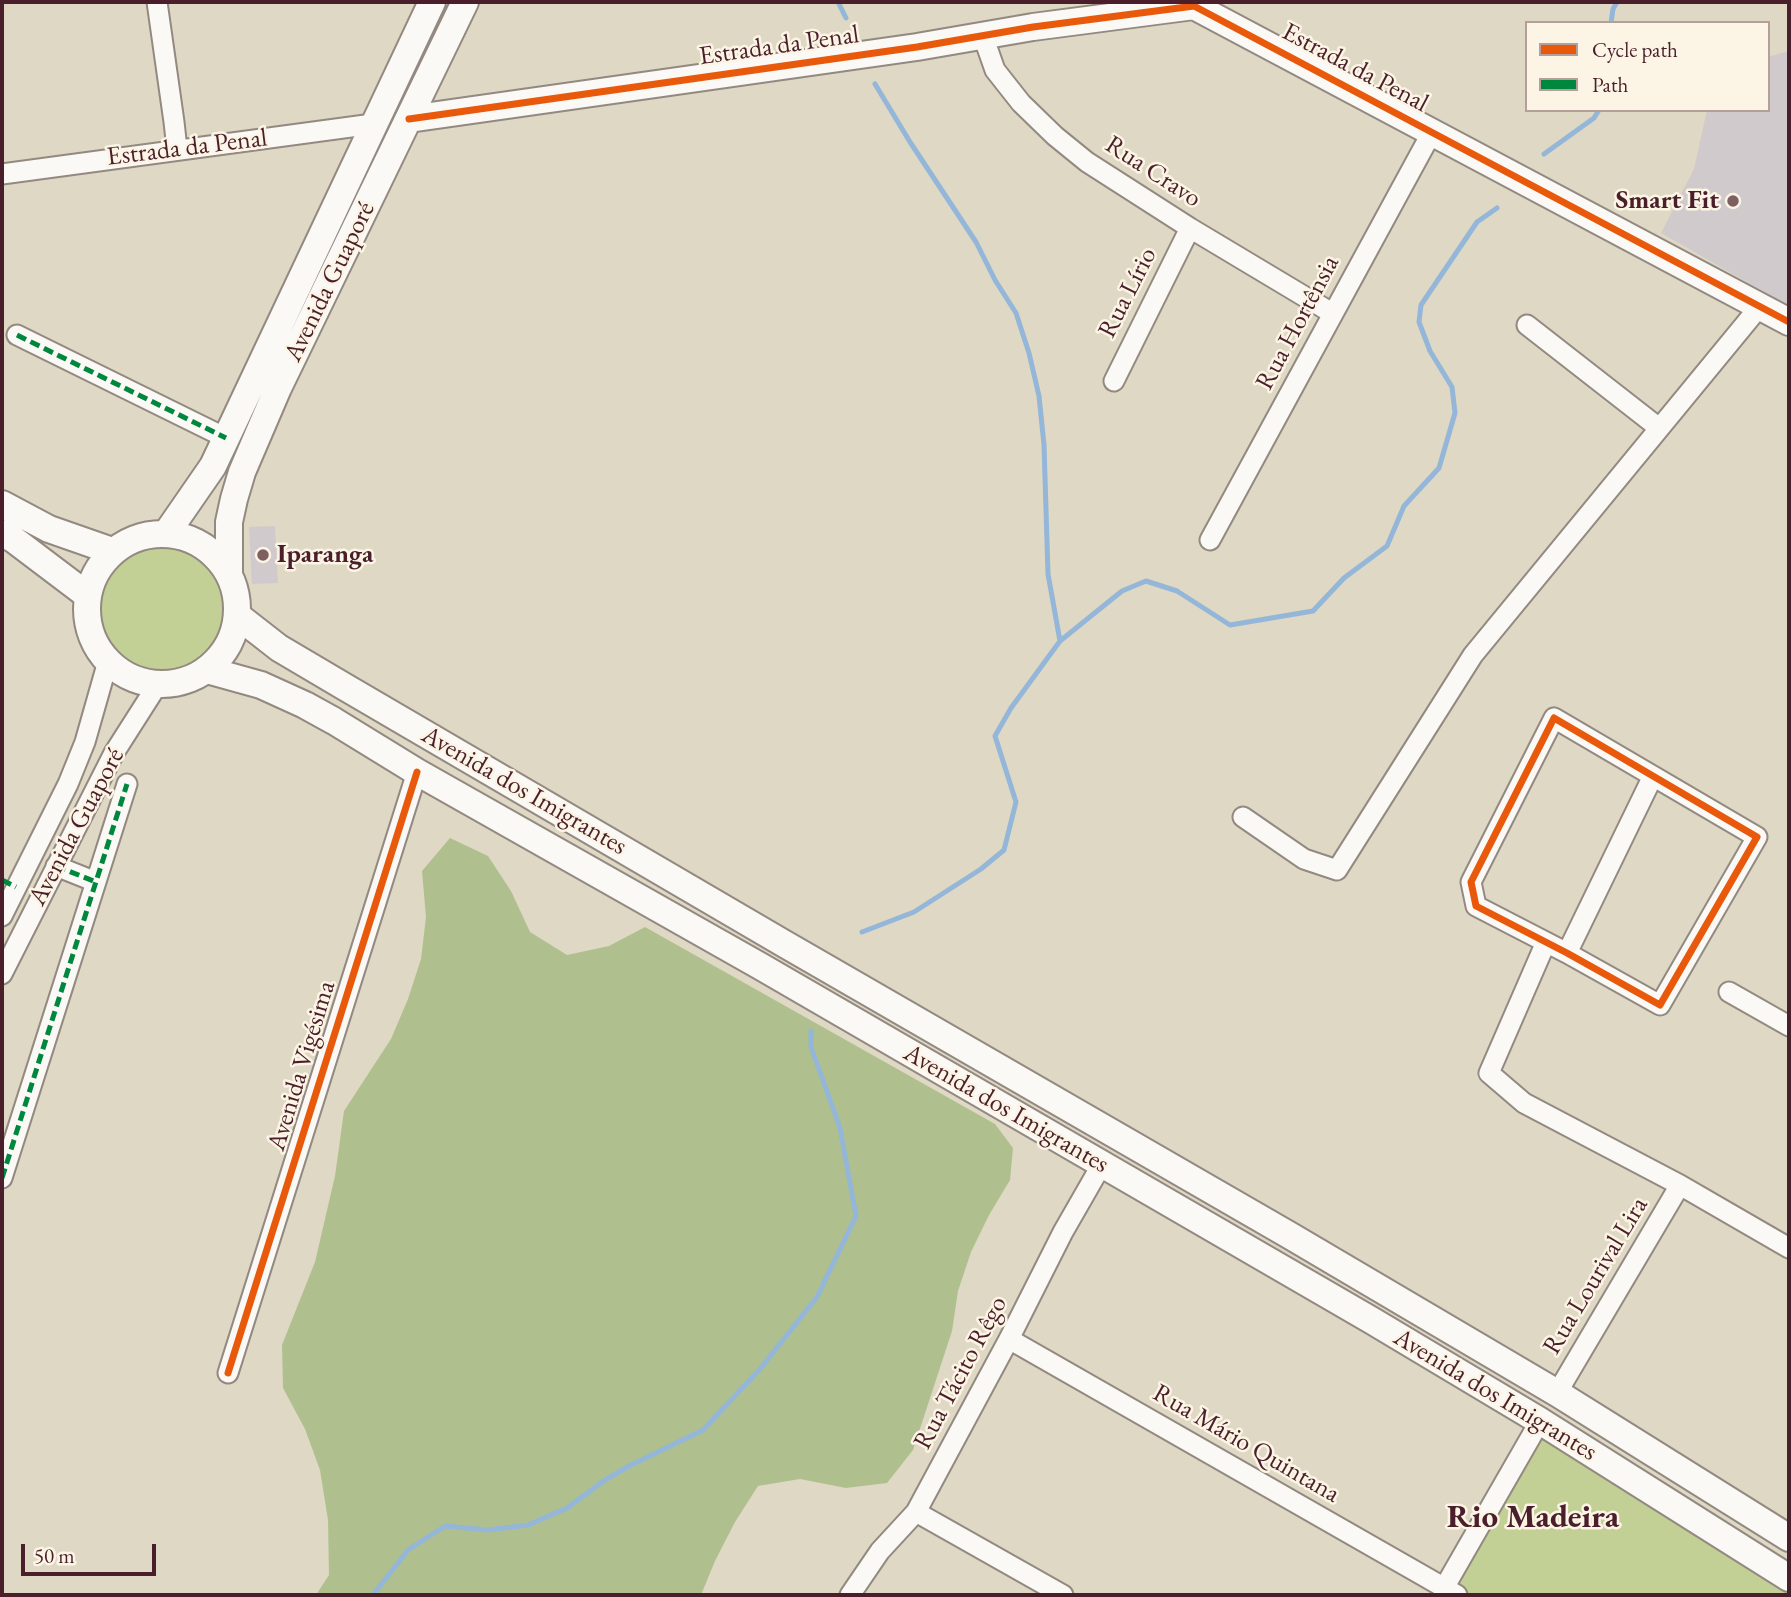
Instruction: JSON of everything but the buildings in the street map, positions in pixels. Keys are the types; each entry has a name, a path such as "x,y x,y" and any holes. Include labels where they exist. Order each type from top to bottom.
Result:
{"main road":[{"name":"Avenida Guaporé","path":"166,534 213,466 432,2"},
{"name":"Avenida Guaporé","path":"229,573 229,522 242,472 278,388 465,2"},
{"name":"Estrada da Penal","path":"409,119 1190,4 1789,321"},
{"path":"2,504 49,529 112,551"},
{"path":"2,533 88,595"},
{"path":"153,534 176,534 197,542 215,555 229,573 236,594 238,616 233,637 222,655 207,670 189,680 158,684 127,676 108,661 94,642 87,619 88,595 96,571 112,551 131,539 153,534"},
{"name":"Avenida dos Imigrantes","path":"238,616 279,648 1301,1242 1557,1393 1789,1538"},
{"name":"Avenida dos Imigrantes","path":"207,670 261,685 305,705 417,772 760,966 1541,1421 1789,1578"}],"street":[{"path":"157,2 177,149"},
{"name":"Rua Cravo","path":"983,36 995,70 1021,103 1087,162 1190,228 1332,313"},
{"name":"Estrada da Penal","path":"2,174 373,124"},
{"name":"Rua Hortênsia","path":"1210,540 1432,132"},
{"name":"Rua Lírio","path":"1114,382 1190,228"},
{"path":"1243,817 1304,859 1337,870 1473,654 1760,306"},
{"path":"1527,325 1660,428"},
{"path":"17,335 226,438"},
{"name":"Avenida Guaporé","path":"2,916 9,883 62,796 85,742 108,661"},
{"name":"Avenida Guaporé","path":"2,974 114,753 158,684"},
{"path":"1554,718 1757,837 1660,1004 1546,942 1476,906 1471,882 1554,718"},
{"name":"Avenida Vigésima","path":"228,1373 417,772"},
{"path":"1567,953 1653,776"},
{"path":"2,1178 127,784"},
{"path":"56,866 96,882"},
{"name":"Rua Lourival Lira","path":"1546,942 1489,1073 1524,1103 1680,1185 1789,1248"},
{"path":"1729,992 1789,1026"},
{"name":"Rua Tácito Rêgo","path":"850,1595 880,1551 916,1512 1102,1164"},
{"name":"Rua Lourival Lira","path":"1557,1393 1680,1185"},
{"name":"Rua Mário Quintana","path":"1009,1339 1450,1592"},
{"path":"1450,1592 1541,1421"},
{"path":"916,1512 1063,1595"}],"green space":[{"path":"163,543 188,548 210,562 224,584 229,609 224,634 210,656 188,670 163,675 138,670 116,656 102,634 97,609 102,584 116,562 138,548"},
{"path":"450,838 488,856 511,891 530,932 567,955 609,946 645,927 995,1124 1013,1148 1010,1180 971,1252 958,1291 952,1331 913,1450 887,1483 846,1488 800,1479 758,1486 735,1522 701,1595 316,1595 329,1575 328,1520 320,1470 305,1429 283,1388 282,1345 315,1262 335,1176 344,1111 391,1039 421,959 426,917 422,871"},
{"path":"1534,1434 1789,1591 1789,1595 1464,1595 1448,1586"}],"waterway":[{"path":"838,2 846,18"},
{"path":"1611,21 1617,2"},
{"path":"875,84 976,242 1016,313 1039,396 1044,445 1048,574 1060,641"},
{"path":"1544,154 1594,118 1598,112"},
{"path":"862,932 914,912 981,869 1004,850 1016,802 995,736 1011,708 1060,641 1122,591 1146,581 1177,591 1230,625 1313,611 1344,578 1387,546 1404,506 1439,468 1455,413 1452,387 1430,351 1419,322 1421,305 1477,222 1497,208"},
{"path":"373,1595 408,1550 445,1526 487,1530 528,1525 567,1508 629,1466 703,1430 760,1369 817,1297 856,1216 840,1128 811,1047 811,1031"}],"marked path":[{"path":"17,335 226,438"},
{"path":"2,1178 127,784"},
{"path":"56,866 96,882"},
{"path":"2,880 16,887"}],"cycle path":[{"path":"409,119 917,47 1033,27 1194,6 1789,322"},
{"path":"1554,718 1757,837 1660,1005 1476,906 1471,882 1554,718"},
{"path":"228,1373 417,772"}],"place":[{"name":"Smart Fit","path":"1733,201"},
{"name":"Iparanga","path":"263,555"}],"district":[{"name":"Rio Madeira","path":"1533,1518"}]}
